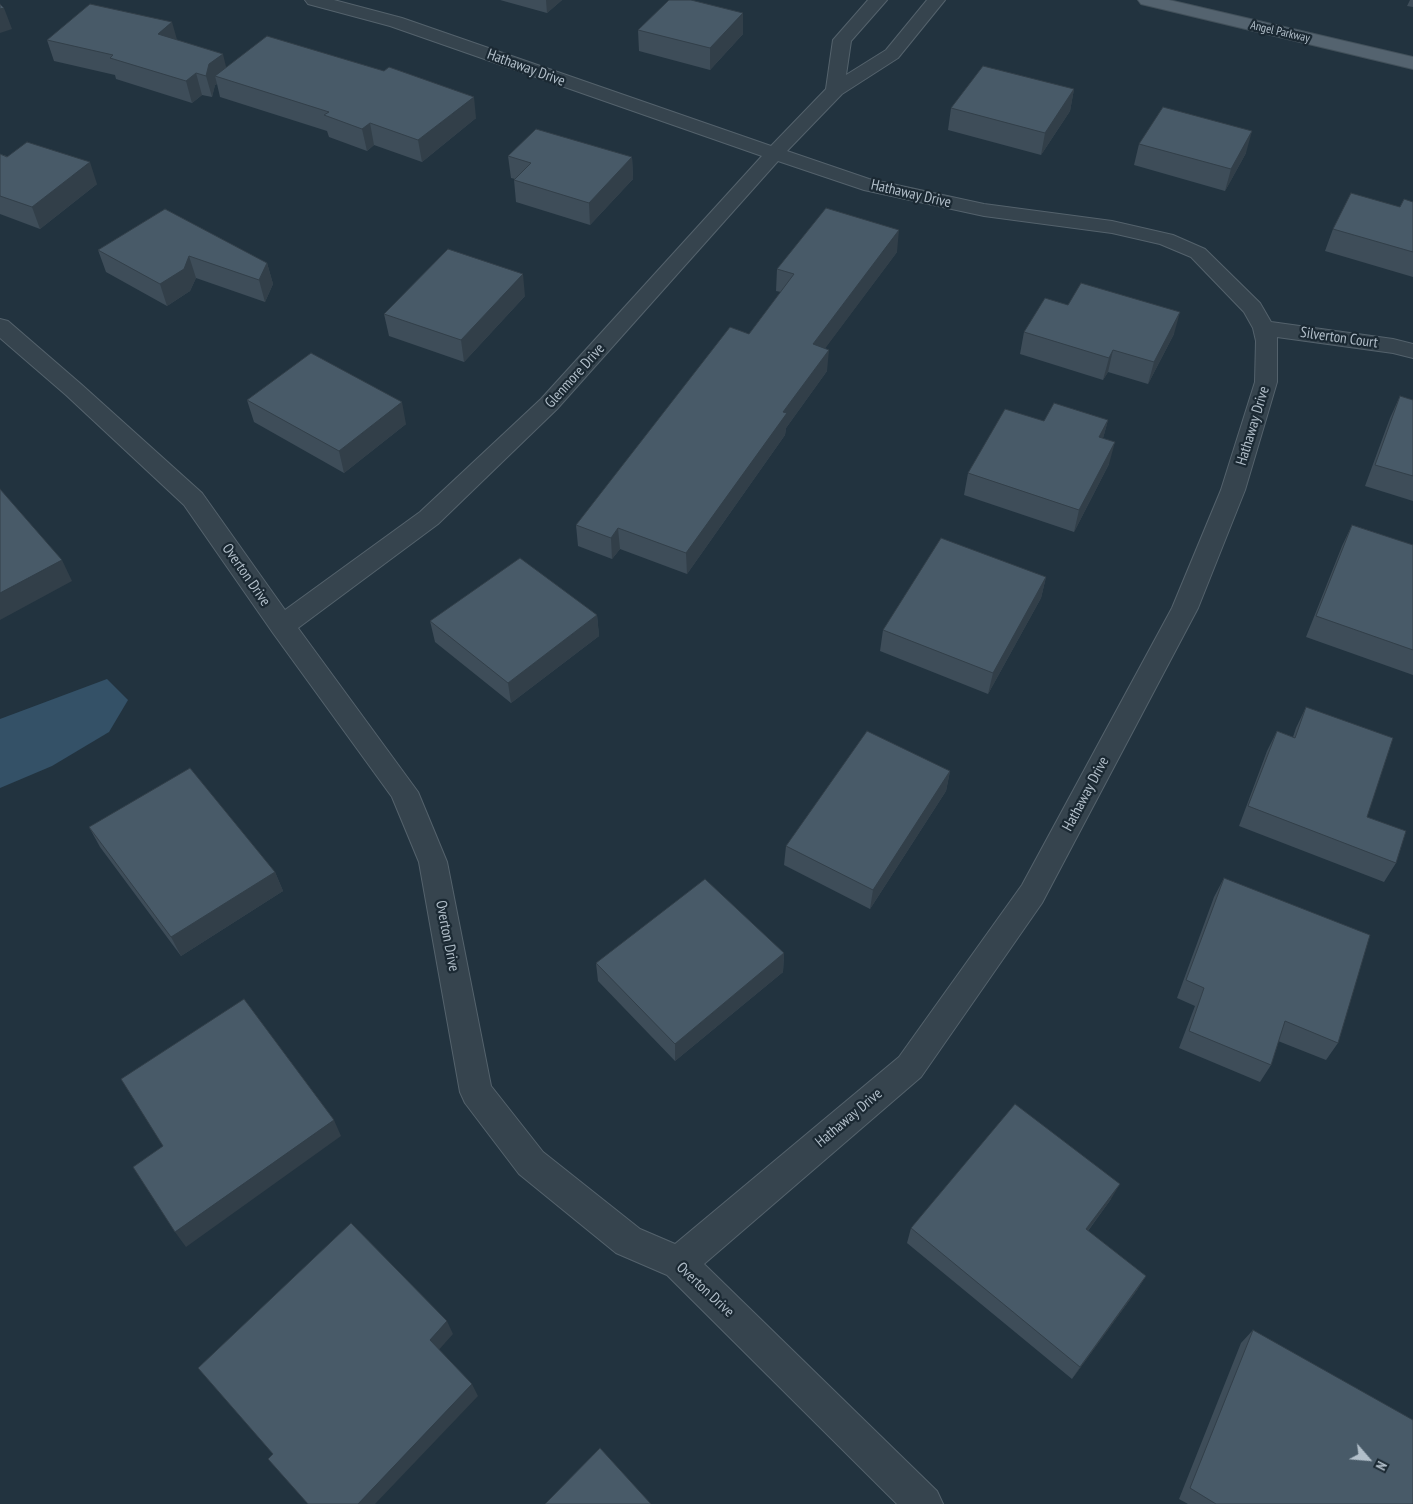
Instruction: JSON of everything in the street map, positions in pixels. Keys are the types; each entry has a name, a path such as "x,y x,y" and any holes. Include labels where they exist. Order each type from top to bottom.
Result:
{"main road":[{"name":"Angel Parkway","path":"1147,0 1413,63"}],"street":[{"name":"Hathaway Drive","path":"314,0 396,22 628,104 864,184 974,208 1112,227 1166,239 1198,253 1252,308 1264,328 1267,341 1266,382 1233,490 1193,590 1032,894 910,1067 679,1263"},
{"path":"835,90 842,40 878,0"},
{"name":"Glenmore Drive","path":"282,626 429,518 549,404 774,154 835,90 892,54 936,0"},
{"name":"Overton Drive","path":"0,326 74,390 193,499 282,626 404,792 433,862 476,1092 531,1163 628,1241 679,1263 924,1504"},
{"name":"Silverton Court","path":"1264,328 1393,346 1413,351"}],"water":[{"path":"107,679 128,700 109,732 52,766 0,788 0,719"}],"building":[{"path":"669,0 691,0 743,13 710,48 638,30"},
{"path":"90,4 172,22 158,34 223,54 209,64 206,76 196,73 186,81 110,58 113,55 47,40"},
{"path":"267,36 384,71 389,67 474,97 418,140 370,123 362,129 324,115 329,112 215,76"},
{"path":"983,66 1074,89 1045,133 951,108"},
{"path":"1163,107 1252,131 1231,169 1139,144"},
{"path":"536,129 632,157 589,203 514,180 531,163 508,156"},
{"path":"27,142 90,162 32,207 0,196 0,154 7,157"},
{"path":"1351,193 1400,207 1404,199 1413,202 1413,252 1333,229"},
{"path":"826,208 899,230 813,344 829,350 783,412 787,413 686,553 618,528 611,538 576,525 730,327 749,334 794,274 777,269"},
{"path":"165,209 267,263 259,280 189,256 184,269 160,284 98,250"},
{"path":"448,249 523,274 461,340 384,314"},
{"path":"1081,283 1180,312 1154,362 1113,350 1109,358 1024,332 1045,298 1068,305"},
{"path":"311,353 402,402 339,451 247,400"},
{"path":"1400,396 1413,400 1413,476 1375,465"},
{"path":"1054,403 1108,420 1099,437 1115,442 1079,510 968,473 1005,409 1044,421"},
{"path":"0,489 62,560 0,593"},
{"path":"1352,525 1413,545 1413,650 1316,616"},
{"path":"941,538 1046,577 993,673 883,630"},
{"path":"520,558 597,615 508,683 430,621"},
{"path":"1306,707 1393,738 1367,817 1406,831 1396,863 1248,806 1277,731 1295,738"},
{"path":"867,731 950,771 873,890 786,846"},
{"path":"190,768 275,872 171,937 89,827"},
{"path":"1224,878 1370,935 1338,1043 1285,1021 1271,1065 1189,1031 1204,988 1186,980"},
{"path":"705,879 784,953 675,1044 596,963"},
{"path":"244,999 334,1120 175,1232 133,1167 163,1146 121,1079"},
{"path":"1015,1104 1120,1184 1086,1229 1146,1276 1080,1367 911,1228"},
{"path":"351,1223 447,1321 430,1340 472,1384 358,1504 308,1504 268,1459 273,1454 198,1368"},
{"path":"1253,1330 1413,1420 1413,1504 1216,1504 1190,1488"},
{"path":"600,1448 651,1504 545,1504"}]}
